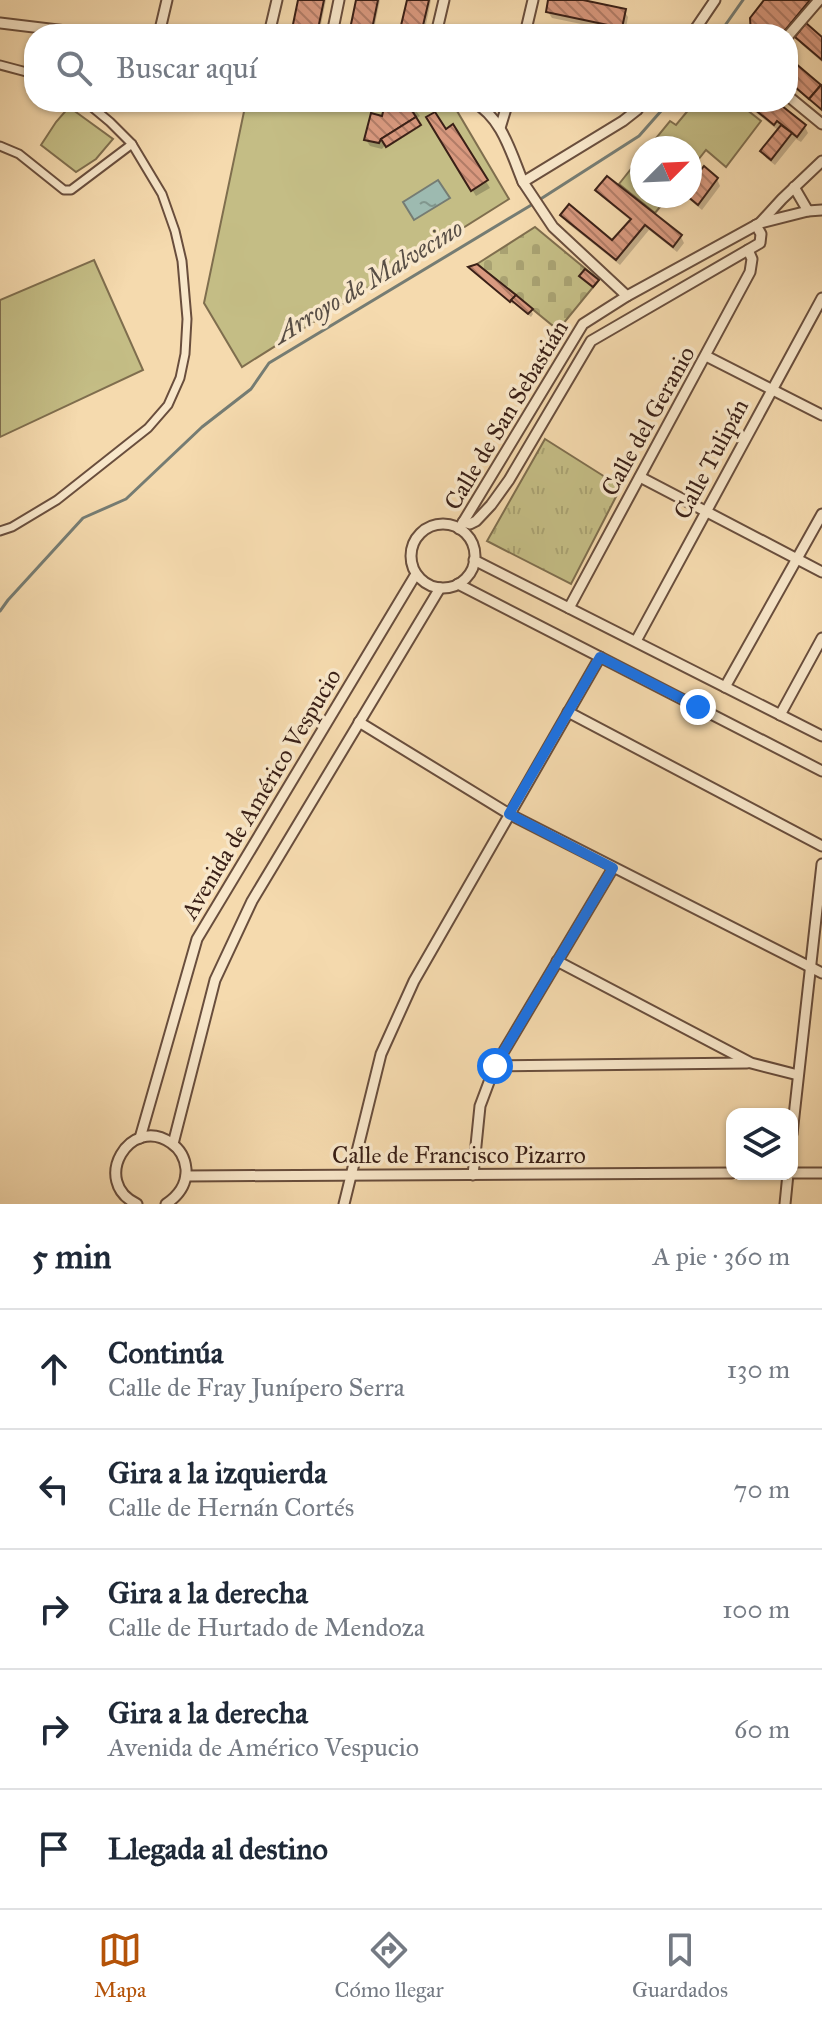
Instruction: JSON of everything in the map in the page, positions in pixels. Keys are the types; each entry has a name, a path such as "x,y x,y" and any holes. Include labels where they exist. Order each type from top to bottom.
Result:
{"street":[{"path":"161,24 167,0"},
{"path":"271,24 277,0"},
{"path":"334,24 339,0"},
{"path":"438,24 444,0"},
{"path":"527,24 533,0"},
{"path":"699,24 715,0"},
{"path":"798,24 819,0"},
{"path":"0,23 24,26"},
{"path":"0,65 24,71"},
{"path":"798,104 822,124"},
{"path":"0,531 57,500 148,428 168,405 180,378 187,319 182,261 175,231 162,194 132,144 98,112"},
{"path":"487,112 500,128 528,192 553,227 627,296"},
{"path":"500,128 505,112"},
{"path":"523,182 634,112"},
{"path":"0,146 19,154 64,190 71,190 132,144"},
{"name":"Calle de San Sebastián","path":"461,526 583,324 627,296 758,224 822,161"},
{"path":"794,187 808,211"},
{"path":"758,224 822,210"},
{"name":"Calle del Geranio","path":"569,608 750,272 752,259 748,250 760,243 758,224"},
{"path":"461,526 471,542 474,560 469,574 449,587 430,586 416,574 412,565 412,546 417,537 432,526 470,524 491,505 591,341 748,250"},
{"name":"Calle Tulipán","path":"636,641 822,298"},
{"path":"706,356 822,415"},
{"path":"640,477 822,572"},
{"path":"725,687 822,514"},
{"path":"474,560 822,736"},
{"name":"Avenida de Américo Vespucio","path":"140,1138 197,939 416,574"},
{"path":"458,584 822,771"},
{"name":"Avenida de Américo Vespucio","path":"173,1144 215,980 252,901 440,588"},
{"path":"780,715 822,638"},
{"path":"344,1204 381,1054 414,981 600,657"},
{"path":"568,712 822,846"},
{"path":"359,722 509,814 822,973"},
{"path":"795,1108 822,864"},
{"path":"473,1175 480,1106 495,1066 613,868"},
{"path":"557,961 751,1063 798,1075"},
{"path":"495,1066 751,1063"},
{"path":"137,1204 117,1184 117,1161 130,1143 151,1136 173,1144 186,1164 183,1188 166,1204"},
{"name":"Calle de Francisco Pizarro","path":"186,1176 726,1173"},
{"path":"798,1174 822,1173"},
{"path":"785,1204 789,1180"}],"green space":[{"path":"65,112 76,112 113,139 96,159 76,172 41,145"},
{"path":"244,112 458,112 509,199 242,367 204,303"},
{"path":"687,112 750,112 761,121 726,167 706,150 702,155 702,136 658,136 670,121 676,125"},
{"path":"630,170 630,193 619,184"},
{"path":"535,227 599,280 558,330 477,264"},
{"path":"94,260 143,370 0,437 0,300"},
{"path":"545,439 621,487 571,584 487,541"}],"water":[{"path":"438,180 450,198 414,220 403,202"}],"building":[{"path":"298,0 324,0 319,24 293,24"},
{"path":"356,0 378,0 373,24 351,24"},
{"path":"407,0 429,0 423,24 401,24"},
{"path":"548,0 583,0 626,9 623,24 603,24 546,12"},
{"path":"764,0 810,0 790,24 750,24 750,18"},
{"path":"806,23 822,37 822,60 798,40 798,33"},
{"path":"798,65 821,85 809,99 798,90"},
{"path":"822,86 822,110 809,99"},
{"path":"383,112 413,112 416,117 379,143 364,140 371,113 382,116"},
{"path":"435,112 446,129 453,124 488,180 471,191 426,117"},
{"path":"758,112 790,112 806,125 797,137 777,121 774,125"},
{"path":"416,117 421,125 386,147 381,139"},
{"path":"781,125 792,133 771,160 760,151"},
{"path":"704,166 718,178 702,200"},
{"path":"607,176 630,194 630,208 648,208 682,235 673,247 645,225 616,260 560,215 569,204 612,240 631,219 595,190"},
{"path":"477,264 516,295 510,302 468,267"},
{"path":"585,269 599,280 593,287 579,276"},
{"path":"516,295 533,309 528,314 511,300"}],"waterway":[{"name":"Arroyo de Malvecino","path":"726,24 743,0"},
{"name":"Arroyo de Malvecino","path":"539,200 639,136 660,112"},
{"name":"Arroyo de Malvecino","path":"0,611 83,518 126,499 202,427 251,389 269,363 533,204"}],"route":[{"path":"495,1066 613,868 509,814 600,657 698,707"}]}
